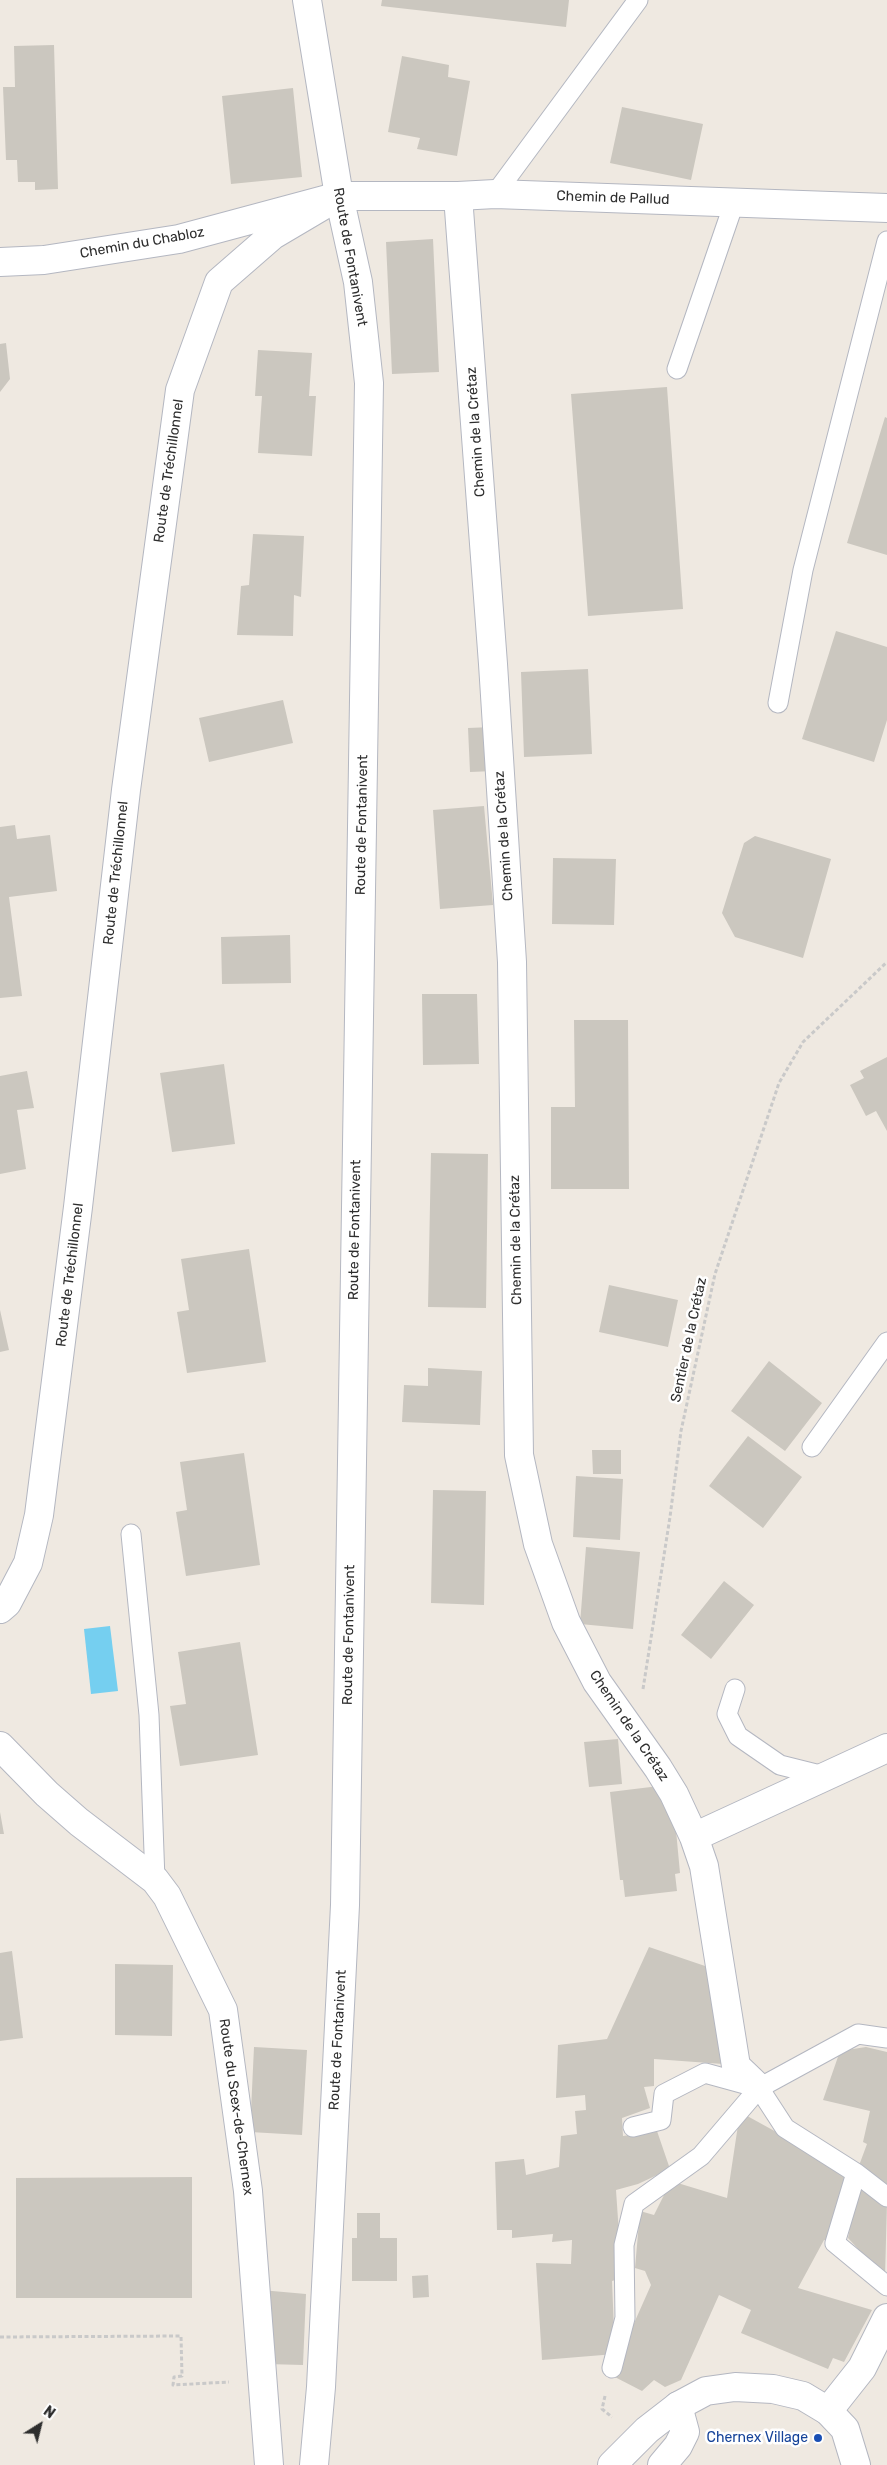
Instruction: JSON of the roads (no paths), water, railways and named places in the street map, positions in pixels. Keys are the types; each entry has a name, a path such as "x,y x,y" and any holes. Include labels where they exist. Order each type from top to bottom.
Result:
{"street":[{"name":"Route de Fontanivent","path":"307,0 339,196 358,282 369,383 345,1905 321,2387 314,2465"},
{"name":"Chemin de Pallud","path":"339,196 458,196 495,194 887,208"},
{"name":"Chemin du Chabloz","path":"0,262 44,260 178,240 339,196"},
{"name":"Route de Tréchillonnel","path":"0,1609 7,1602 28,1563 39,1516 78,1207 126,790 180,390 219,282 273,235 339,196"},
{"name":"Chemin de la Crétaz","path":"458,196 493,664 512,962 519,1455 538,1544 566,1622 597,1682 674,1794 694,1837 704,1866 736,2066 759,2088"},
{"name":"Route du Scex-de-Chernex","path":"0,1746 47,1794 79,1822 155,1880 167,1896 223,2010 248,2191 269,2465"},
{"path":"694,1837 887,1748"},
{"path":"828,2412 862,2368 887,2318"},
{"path":"612,2465 647,2430 678,2406 706,2392 735,2387 773,2389 803,2396 828,2412 845,2430 856,2465"},
{"path":"662,2465 678,2446 684,2432 678,2406"}],"lane":[{"path":"495,194 638,0"},
{"path":"677,369 734,203"},
{"path":"778,703 803,570 887,241"},
{"path":"812,1447 887,1342"},
{"path":"131,1534 149,1715 155,1880"},
{"path":"735,1689 727,1714 738,1736 780,1765 824,1776"},
{"path":"612,2368 625,2318 624,2245 634,2204 701,2156 759,2088 858,2034 887,2038"},
{"path":"633,2127 661,2120 664,2094 705,2073 759,2088 785,2128 856,2173 887,2197"},
{"path":"856,2173 835,2243 887,2286"}],"water":[{"path":"110,1626 118,1691 91,1694 84,1629"}],"place":[{"name":"Chernex Village","path":"818,2438"}]}
